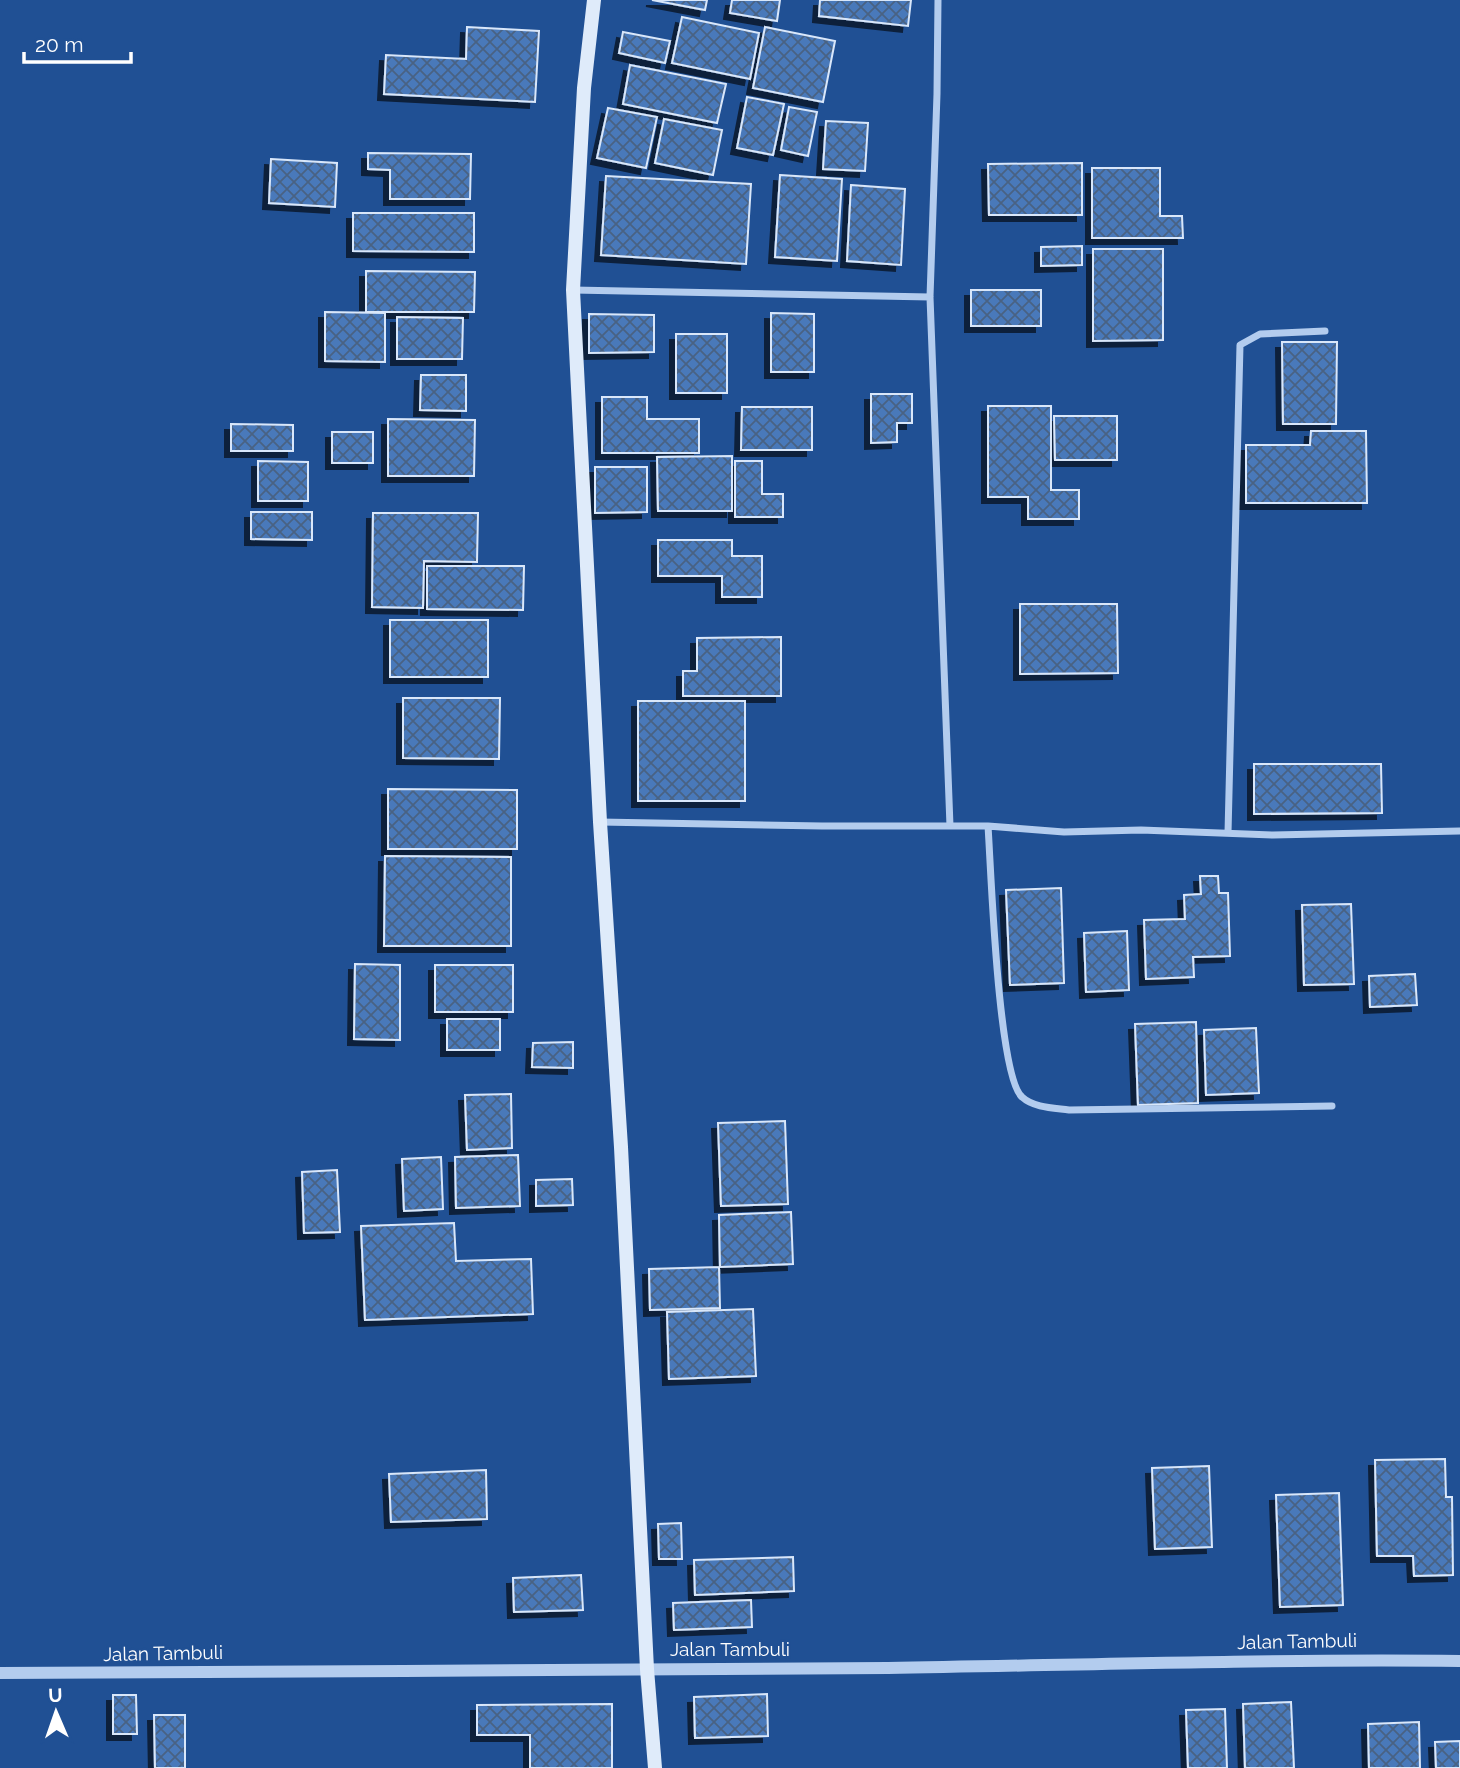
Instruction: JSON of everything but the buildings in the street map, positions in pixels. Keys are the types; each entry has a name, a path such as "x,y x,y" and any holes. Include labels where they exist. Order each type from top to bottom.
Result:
{"main road":[{"path":"594,0 584,88 573,290 600,822 615,1024 647,1669 655,1768"}],"street":[{"path":"938,0 930,297 950,826"},
{"path":"573,290 930,297"},
{"path":"1228,834 1240,345 1260,334 1325,331"},
{"path":"600,822 988,826 1064,832 1141,830 1273,835 1460,831"},
{"path":"988,826 1002,1020 1007,1059 1021,1096 1035,1105 1069,1110 1332,1105"},
{"name":"Jalan Tambuli","path":"0,1673 335,1669 889,1668 1349,1659 1460,1661"}]}
